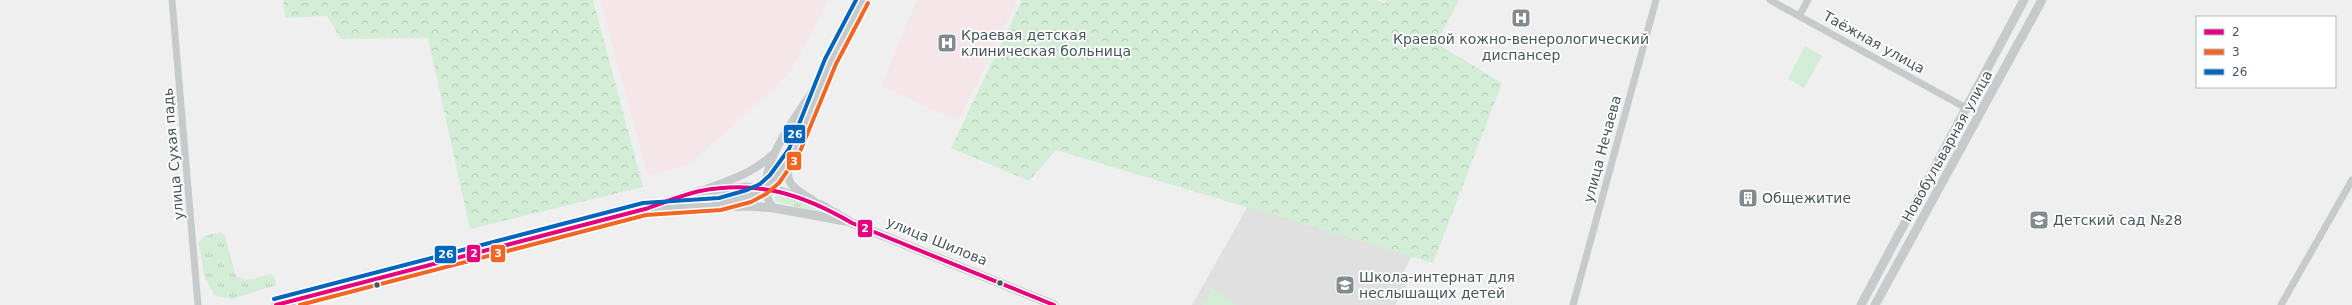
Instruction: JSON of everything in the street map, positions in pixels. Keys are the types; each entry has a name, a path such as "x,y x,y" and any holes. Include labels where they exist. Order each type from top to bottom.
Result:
{"main road":[{"name":"Новобульварная улица","path":"1861,305 2024,0"},
{"name":"Новобульварная улица","path":"1875,305 2042,0"},
{"name":"улица Шилова","path":"276,305 645,209 700,191 729,187 764,188 797,196 821,205 852,223 1054,305"},
{"path":"645,209 750,206 774,208 852,223"}],"street":[{"name":"улица Сухая падь","path":"172,0 198,305"},
{"path":"774,208 768,202 764,188 766,172 798,110 827,70 863,0"},
{"name":"улица Нечаева","path":"1573,305 1656,0"},
{"name":"Таёжная улица","path":"1770,0 1966,108"},
{"path":"1799,16 1808,0"},
{"path":"702,207 744,198 764,188 778,176 788,160 815,106 827,70"},
{"path":"700,191 739,177 762,165 778,149"},
{"path":"788,160 786,175 789,181 796,189 821,205"},
{"path":"2281,305 2352,180"}],"shaded area":[{"path":"600,0 829,0 789,74 690,164 648,176"},
{"name":"Краевая детская клиническая больница","path":"917,0 1017,0 958,121 881,86"},
{"path":"1253,197 1417,246 1400,280 1407,285 1395,305 1192,305"}],"green space":[{"path":"283,0 593,0 643,187 470,229 428,38 341,39 327,16 285,18"},
{"path":"1022,0 1377,0 1385,4 1387,0 1459,0 1436,43 1502,83 1433,263 1056,150 1029,181 951,148"},
{"path":"1805,46 1822,56 1804,88 1788,79"},
{"path":"733,189 739,191 738,196 693,201 695,199"},
{"path":"775,195 825,210 823,214 775,201"},
{"path":"220,232 225,236 236,276 247,280 271,274 275,278 276,285 232,299 214,295 204,275 199,242 205,236"},
{"path":"1213,289 1237,305 1202,305"}],"transit line":[{"name":"26","path":"274,299 643,203 719,198 747,190 760,184 770,175 789,149 825,59 856,0"},
{"name":"3","path":"300,305 646,215 721,210 751,202 766,194 779,183 799,154 836,64 868,3"},
{"name":"2","path":"276,305 645,209 700,191 741,187 779,192 797,197 815,204 852,223 1054,305"}],"place":[{"name":"Краевой кожно-венерологический диспансер","path":"1521,18"},
{"name":"Краевая детская клиническая больница","path":"947,43"},
{"name":"Общежитие","path":"1748,198"},
{"name":"Детский сад №28","path":"2039,220"},
{"name":"Школа-интернат для неслышащих детей","path":"1345,285"}]}
